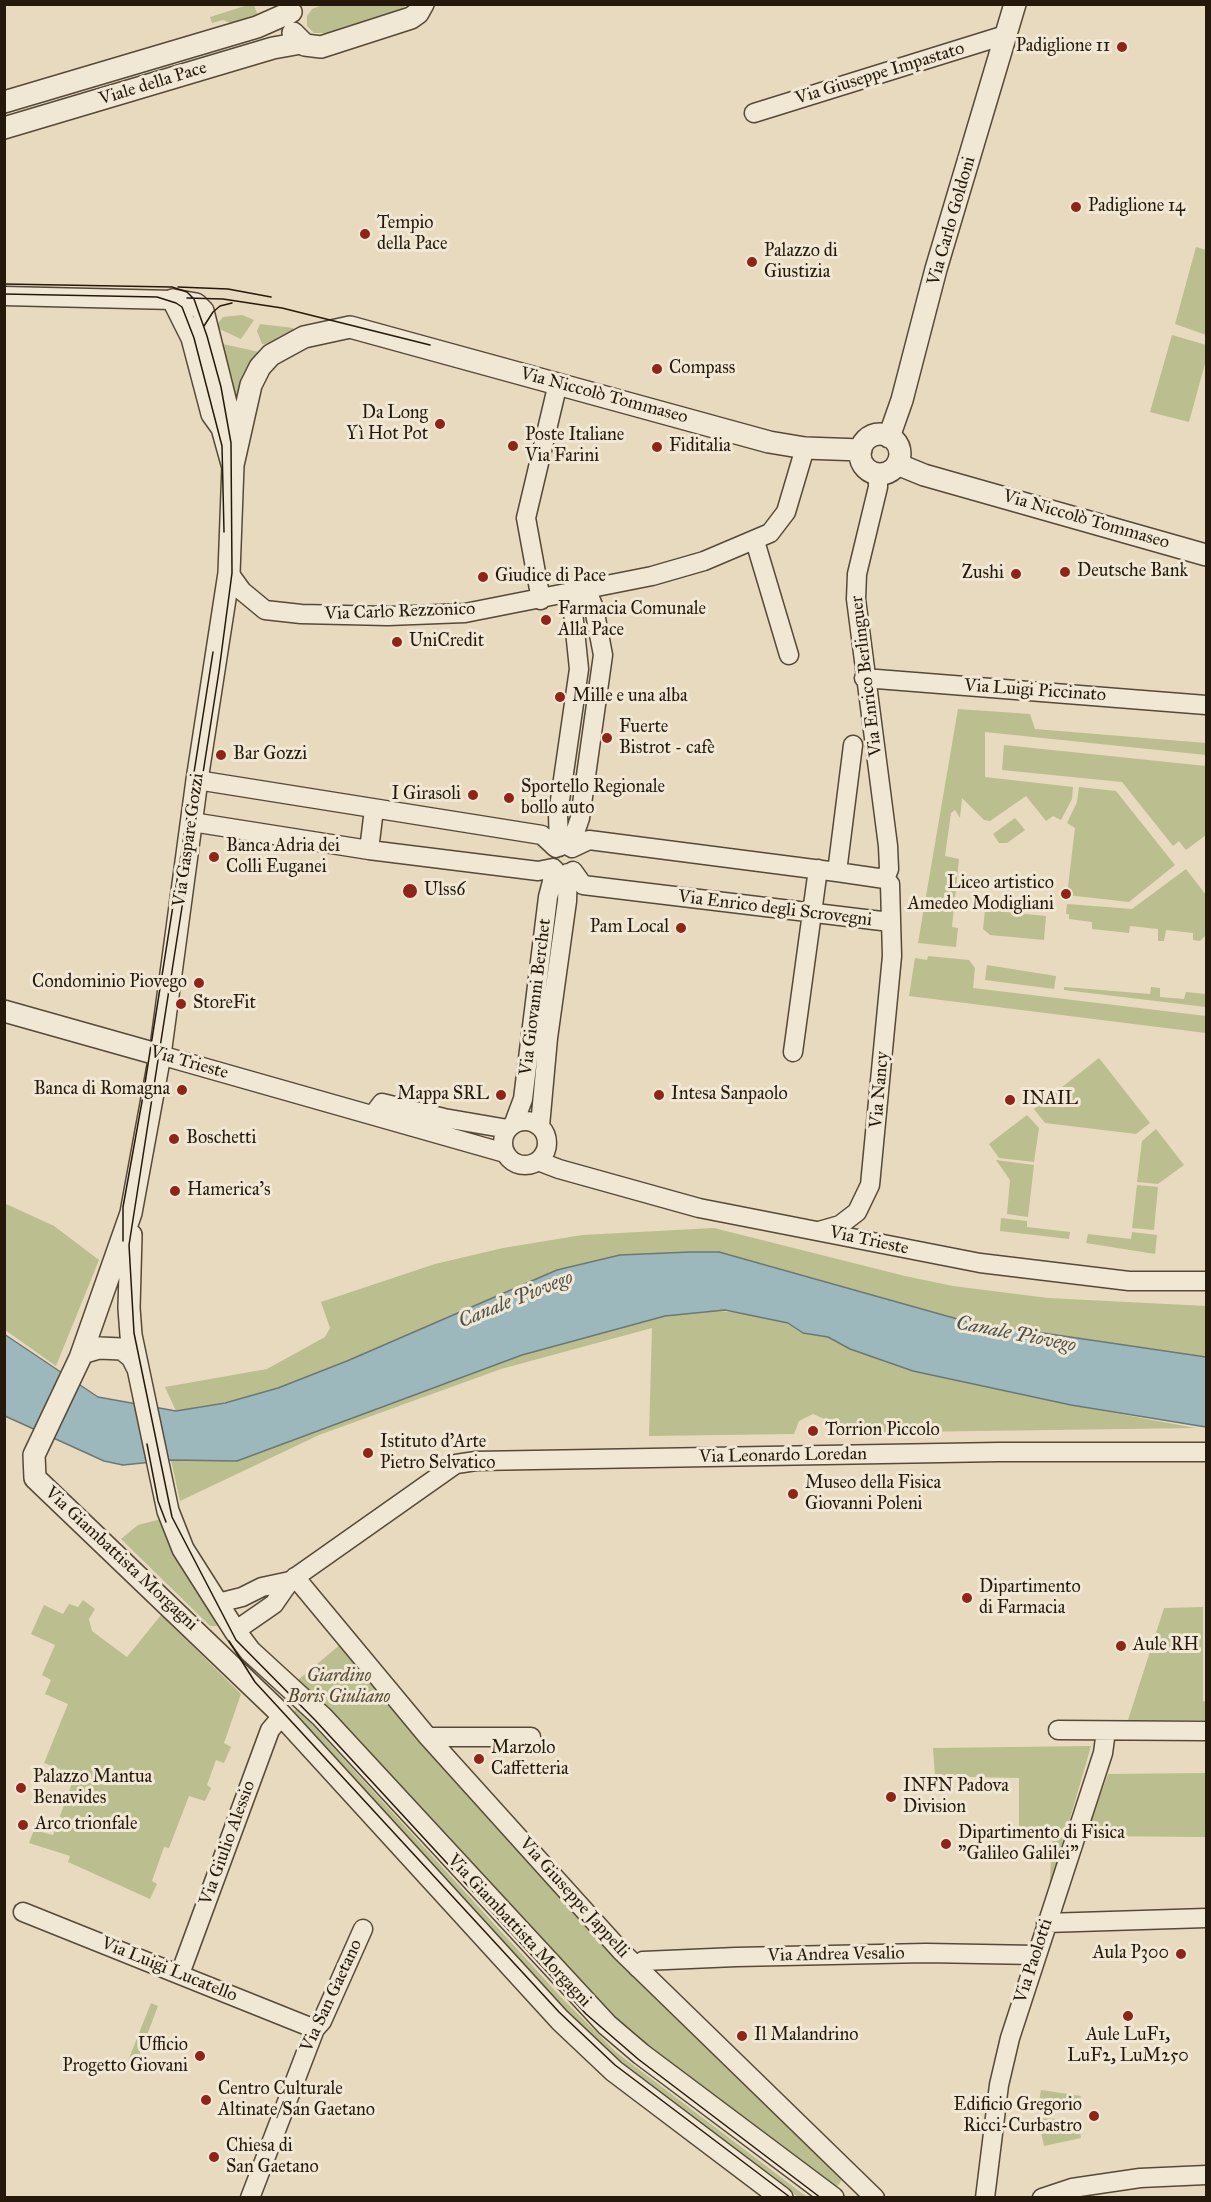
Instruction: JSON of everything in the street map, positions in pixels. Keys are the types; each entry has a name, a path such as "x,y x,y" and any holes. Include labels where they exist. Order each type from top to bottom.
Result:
{"street":[{"name":"Via Carlo Goldoni","path":"888,437 902,400 936,269 1015,4"},
{"name":"Viale della Pace","path":"4,128 273,48 301,43 313,47 326,45 411,18 423,5"},
{"name":"Viale della Pace","path":"294,8 292,33 301,43"},
{"name":"Viale della Pace","path":"4,102 265,24 294,8"},
{"name":"Via Giuseppe Impastato","path":"754,113 1005,35"},
{"path":"4,296 173,300"},
{"name":"Via Gaspare Gozzi","path":"173,300 192,338 212,414 222,428 232,465"},
{"name":"Via Gaspare Gozzi","path":"35,1478 34,1455 82,1355 131,1213 160,1054 197,780 229,573 232,465 251,385 260,367 271,355 304,337 350,327"},
{"name":"Via Niccolò Tommaseo","path":"350,327 769,441 805,448 861,450"},
{"path":"541,600 526,518 558,383"},
{"path":"871,437 888,437 897,446 899,459 887,469 866,468 860,456 861,450 871,437"},
{"name":"Via Carlo Rezzonico","path":"229,573 242,591 266,610 301,614 465,613 579,592 652,576 755,541 770,533 786,512 805,448"},
{"name":"Via Niccolò Tommaseo","path":"887,469 924,475 1206,555"},
{"name":"Via Enrico Berlinguer","path":"885,879 889,869 888,846 864,678 857,609 857,574 878,488 887,469"},
{"path":"755,541 789,655"},
{"path":"579,592 590,598 594,608 603,655 580,818 564,848 558,814 579,669 572,612 572,602 579,592"},
{"path":"579,669 602,672"},
{"name":"Via Luigi Piccinato","path":"864,678 1206,705"},
{"path":"837,872 854,745"},
{"path":"192,822 369,850 538,871 562,871 578,857 542,835 197,780"},
{"path":"369,850 374,809"},
{"path":"562,871 550,855 589,840 885,879"},
{"path":"793,1052 818,869"},
{"name":"Via Enrico degli Scrovegni","path":"562,871 583,885 890,922 891,888 885,879"},
{"name":"Via Giovanni Berchet","path":"540,1125 548,1038 567,901 562,871"},
{"name":"Via Giovanni Berchet","path":"511,1126 523,1099 548,897 562,871"},
{"name":"Via Nancy","path":"819,1231 840,1225 857,1212 870,1185 889,1004 892,956 890,922"},
{"name":"Via Trieste","path":"4,1011 505,1153 520,1165 538,1161 699,1208 992,1265 1129,1281 1206,1281"},
{"path":"373,1115 382,1103 444,1118 511,1126 528,1120 540,1125 548,1141 546,1152 538,1161"},
{"path":"505,1153 503,1138 511,1126"},
{"name":"Via Gaspare Gozzi","path":"131,1213 129,1308 139,1374"},
{"path":"82,1355 99,1348 122,1349 132,1357 139,1374"},
{"name":"Via Giambattista Morgagni","path":"139,1374 161,1482 174,1530 183,1549 250,1651 322,1717 607,2025 641,2054 833,2198"},
{"name":"Via Leonardo Loredan","path":"292,1579 378,1521 456,1464 476,1461 988,1452 1206,1452"},
{"name":"Via Giambattista Morgagni","path":"35,1478 206,1640 282,1716 560,2020 614,2071 782,2198"},
{"path":"218,1603 242,1597 261,1587 292,1579"},
{"path":"235,1631 274,1604 292,1579"},
{"name":"Via Giuseppe Jappelli","path":"292,1579 428,1737 638,1968 875,2198"},
{"name":"Via Giambattista Morgagni","path":"206,1640 219,1640 235,1631"},
{"name":"Via Giulio Alessio","path":"180,1974 270,1730 282,1716"},
{"path":"1058,1730 1206,1731"},
{"name":"Via Paolotti","path":"985,2198 999,2085 1010,2038 1103,1753 1106,1731"},
{"path":"428,1737 531,1737"},
{"name":"Via Luigi Lucatello","path":"23,1912 315,2029"},
{"path":"1046,1923 1206,1918"},
{"name":"Via San Gaetano","path":"250,2198 315,2029 322,2021 363,1929"},
{"name":"Via Andrea Vesalio","path":"638,1968 643,1961 736,1957 926,1953 1036,1955"},
{"path":"1042,2198 1072,2188 1140,2178 1206,2175"}],"green space":[{"path":"325,4 407,5 396,12 328,33 314,33 307,26 307,16 312,9"},
{"path":"254,5 258,16 233,24 223,20 212,23 210,17"},
{"path":"1196,247 1206,250 1206,335 1175,324"},
{"path":"242,315 254,320 241,339 215,327 223,317"},
{"path":"260,324 293,328 294,331 272,345 262,344 257,331"},
{"path":"1172,335 1206,345 1206,360 1189,422 1150,412"},
{"path":"218,343 264,353 237,426"},
{"path":"958,709 1030,714 1035,729 1206,743 1206,755 985,732 985,777 1073,787 1072,799 1061,820 1053,816 1046,821 1026,796 990,821 984,820 962,798 960,818 955,810 951,813 945,856 959,859 952,927 958,928 956,947 918,943"},
{"path":"1004,745 1206,766 1206,835 1186,850 1179,841 1173,846 1122,782 1002,770"},
{"path":"1079,787 1116,791 1175,865 1129,902 1067,895 1075,828 1067,823 1077,802"},
{"path":"1015,818 1025,830 1007,843 999,843 993,834"},
{"path":"1186,869 1206,895 1206,935 1200,941 1193,940 1193,933 1166,930 1164,941 1158,941 1158,929 1130,926 1129,933 1092,929 1092,922 1069,919 1069,914 1066,914 1067,904 1132,909"},
{"path":"985,910 1046,916 1044,940 990,935 983,929"},
{"path":"928,956 969,960 975,968 973,988 1206,1016 1206,1033 909,996 915,958 927,960"},
{"path":"987,965 1056,976 1054,989 985,980"},
{"path":"1064,987 1150,994 1151,987 1160,988 1160,997 1184,999 1186,992 1206,994 1206,1007 1064,990"},
{"path":"1099,1058 1150,1123 1136,1134 1045,1123 1034,1109"},
{"path":"1027,1115 1039,1128 1034,1162 999,1158 989,1144"},
{"path":"1156,1129 1184,1165 1158,1184 1137,1182 1142,1141"},
{"path":"996,1160 1034,1165 1028,1217 1007,1214 1010,1180"},
{"path":"1137,1185 1158,1187 1154,1230 1132,1228"},
{"path":"4,1203 54,1226 99,1260 56,1366 5,1330"},
{"path":"1001,1218 1027,1221 1027,1227 1070,1232 1069,1239 1000,1231"},
{"path":"714,1228 953,1286 1048,1298 1206,1306 1206,1357 968,1322 719,1252 690,1252 620,1255 557,1270 347,1362 253,1397 176,1411 165,1387 267,1369 325,1337 330,1328 321,1302 435,1264 503,1248 582,1235"},
{"path":"1132,1232 1157,1235 1155,1254 1086,1243 1088,1234 1131,1239"},
{"path":"711,1310 757,1315 788,1323 803,1333 828,1337 850,1349 913,1371 1071,1405 1196,1428 834,1433 829,1421 813,1414 799,1421 794,1434 649,1436 652,1328 501,1369 319,1435 180,1501 171,1460 237,1461 522,1355 665,1316"},
{"path":"161,1519 219,1624 216,1626 210,1626 121,1539 138,1525"},
{"path":"83,1600 95,1609 89,1619 92,1631 127,1657 161,1615 241,1694 224,1743 231,1747 224,1763 216,1760 207,1785 211,1788 205,1801 189,1796 169,1848 164,1847 152,1881 157,1884 150,1899 68,1862 70,1856 29,1843 34,1830 53,1835 75,1775 44,1763 68,1704 45,1694 51,1680 42,1675 55,1645 31,1634 44,1605 63,1614 69,1604 78,1607"},
{"path":"1203,1607 1203,1701 1206,1702 1206,1720 1128,1720 1164,1608"},
{"name":"Giardino Boris Giuliano","path":"341,1644 843,2176 840,2183 828,2195 624,2036 293,1684"},
{"path":"297,1708 560,1996 616,2052 807,2197 798,2197 613,2056 584,2029 292,1713"},
{"path":"1091,1746 1049,1891 1053,1833 1019,1832 1019,1778 935,1776 933,1748"},
{"path":"1206,1773 1206,1837 1085,1836 1108,1774"},
{"path":"151,2003 158,2006 134,2069 126,2066"},
{"path":"1041,2090 1081,2096 1079,2107 1039,2101"},
{"path":"1038,2118 1078,2120 1081,2138 1044,2146"}],"water":[{"name":"Canale Piovego","path":"719,1252 968,1322 1206,1357 1206,1427 1071,1405 913,1371 850,1349 828,1337 803,1333 788,1323 725,1310 665,1316 522,1355 237,1461 172,1460 123,1465 104,1461 5,1416 4,1334 98,1397 176,1411 225,1403 278,1388 347,1361 557,1270 620,1255"}],"tram line":[{"path":"4,284 172,287 187,292 194,299 207,336 221,387 231,443 232,573 219,671 129,1245 134,1333 172,1517 236,1640 316,1721 586,2014 638,2059 821,2198"},
{"path":"178,287 228,289 271,297"},
{"path":"4,294 157,297 182,307 194,338 222,446 224,532"},
{"path":"187,298 223,299 282,308 430,345"},
{"path":"204,326 220,306 232,303"},
{"path":"123,1241 123,1207 143,1096 213,652"},
{"path":"147,1444 158,1501 166,1522"},
{"path":"229,1641 255,1682 559,2012 615,2065 791,2198"}],"place":[{"name":"Padiglione 11","path":"1122,47"},
{"name":"Padiglione 14","path":"1076,207"},
{"name":"Tempio della Pace","path":"365,234"},
{"name":"Palazzo di Giustizia","path":"752,262"},
{"name":"Compass","path":"657,369"},
{"name":"Da Long Yì Hot Pot","path":"440,424"},
{"name":"Poste Italiane Via Farini","path":"513,446"},
{"name":"Fiditalia","path":"657,447"},
{"name":"Deutsche Bank","path":"1065,572"},
{"name":"Zushi","path":"1016,574"},
{"name":"Giudice di Pace","path":"483,577"},
{"name":"Farmacia Comunale Alla Pace","path":"546,620"},
{"name":"UniCredit","path":"397,642"},
{"name":"Mille e una alba","path":"560,697"},
{"name":"Fuerte Bistrot - cafè","path":"607,738"},
{"name":"Bar Gozzi","path":"221,755"},
{"name":"I Girasoli","path":"473,795"},
{"name":"Sportello Regionale bollo auto","path":"509,798"},
{"name":"Banca Adria dei Colli Euganei","path":"214,857"},
{"name":"Ulss6","path":"410,891"},
{"name":"Liceo artistico Amedeo Modigliani","path":"1066,894"},
{"name":"Pam Local","path":"681,928"},
{"name":"Condominio Piovego","path":"199,983"},
{"name":"StoreFit","path":"181,1004"},
{"name":"Banca di Romagna","path":"182,1090"},
{"name":"Mappa SRL","path":"501,1095"},
{"name":"Intesa Sanpaolo","path":"659,1095"},
{"name":"INAIL","path":"1010,1100"},
{"name":"Boschetti","path":"174,1139"},
{"name":"Hamerica's","path":"175,1191"},
{"name":"Torrion Piccolo","path":"813,1431"},
{"name":"Istituto d'Arte Pietro Selvatico","path":"368,1453"},
{"name":"Museo della Fisica Giovanni Poleni","path":"793,1494"},
{"name":"Dipartimento di Farmacia","path":"967,1598"},
{"name":"Aule RH","path":"1121,1646"},
{"name":"Marzolo Caffetteria","path":"479,1759"},
{"name":"Palazzo Mantua Benavides","path":"21,1788"},
{"name":"INFN Padova Division","path":"891,1797"},
{"name":"Arco trionfale","path":"23,1825"},
{"name":"Dipartimento di Fisica \"Galileo Galilei\"","path":"946,1844"},
{"name":"Aula P300","path":"1181,1954"},
{"name":"Aule LuF1, LuF2, LuM250","path":"1128,2016"},
{"name":"Il Malandrino","path":"742,2036"},
{"name":"Ufficio Progetto Giovani","path":"200,2056"},
{"name":"Centro Culturale Altinate/San Gaetano","path":"206,2100"},
{"name":"Edificio Gregorio Ricci-Curbastro","path":"1094,2116"},
{"name":"Chiesa di San Gaetano","path":"214,2157"}]}
